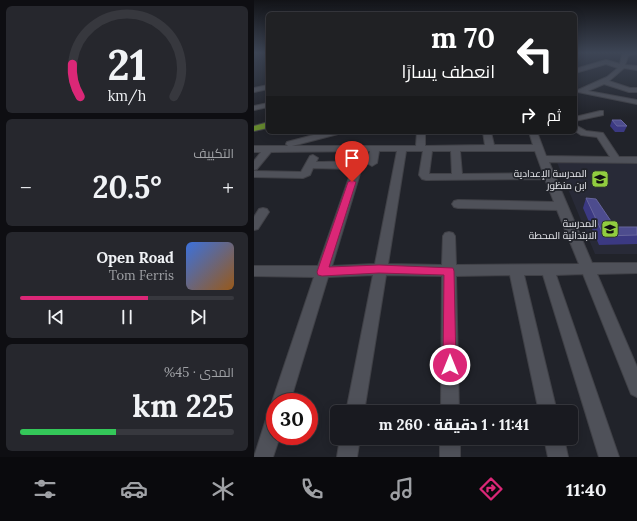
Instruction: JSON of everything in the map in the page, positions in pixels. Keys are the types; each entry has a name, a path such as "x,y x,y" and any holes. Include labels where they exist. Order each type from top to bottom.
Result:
{"main road":[{"path":"254,129 266,126"}],"street":[{"path":"578,90 604,82 616,74"},
{"path":"604,82 629,90 637,90"},
{"path":"254,90 266,88"},
{"path":"578,90 637,102"},
{"path":"255,105 266,98"},
{"path":"255,105 266,105"},
{"path":"577,119 600,113"},
{"path":"577,128 584,133 600,135 616,159"},
{"path":"254,168 271,149 327,134"},
{"path":"421,134 424,148 424,175 431,178 549,176"},
{"path":"487,134 490,147"},
{"path":"534,134 549,176 637,388"},
{"path":"254,149 490,147 540,153 637,160"},
{"path":"254,174 302,175 306,173 318,148"},
{"path":"372,163 375,148"},
{"path":"356,405 379,269 402,148"},
{"path":"455,148 457,177"},
{"path":"284,393 357,168 354,166 310,165"},
{"path":"458,204 562,206"},
{"path":"254,226 263,212"},
{"path":"449,236 450,405"},
{"path":"254,271 322,272 379,269 449,271 637,268"},
{"path":"516,270 546,405"},
{"path":"548,270 609,457"},
{"path":"264,457 268,445"},
{"path":"347,457 349,445"},
{"path":"450,445 450,457"},
{"path":"555,445 558,457"}],"shaded area":[{"path":"556,160 637,161 637,254 595,254"}],"building":[{"path":"612,120 621,120 627,126 617,126"},
{"path":"586,198 596,199 615,227 637,227 637,235 604,236"}],"place":[{"name":"المدرسة الإعدادية ابن منظور","path":"600,179"},
{"name":"المدرسة الابتدائية المحطة","path":"610,229"}],"route":[{"path":"352,182 322,272 379,269 449,271 450,365"}]}
